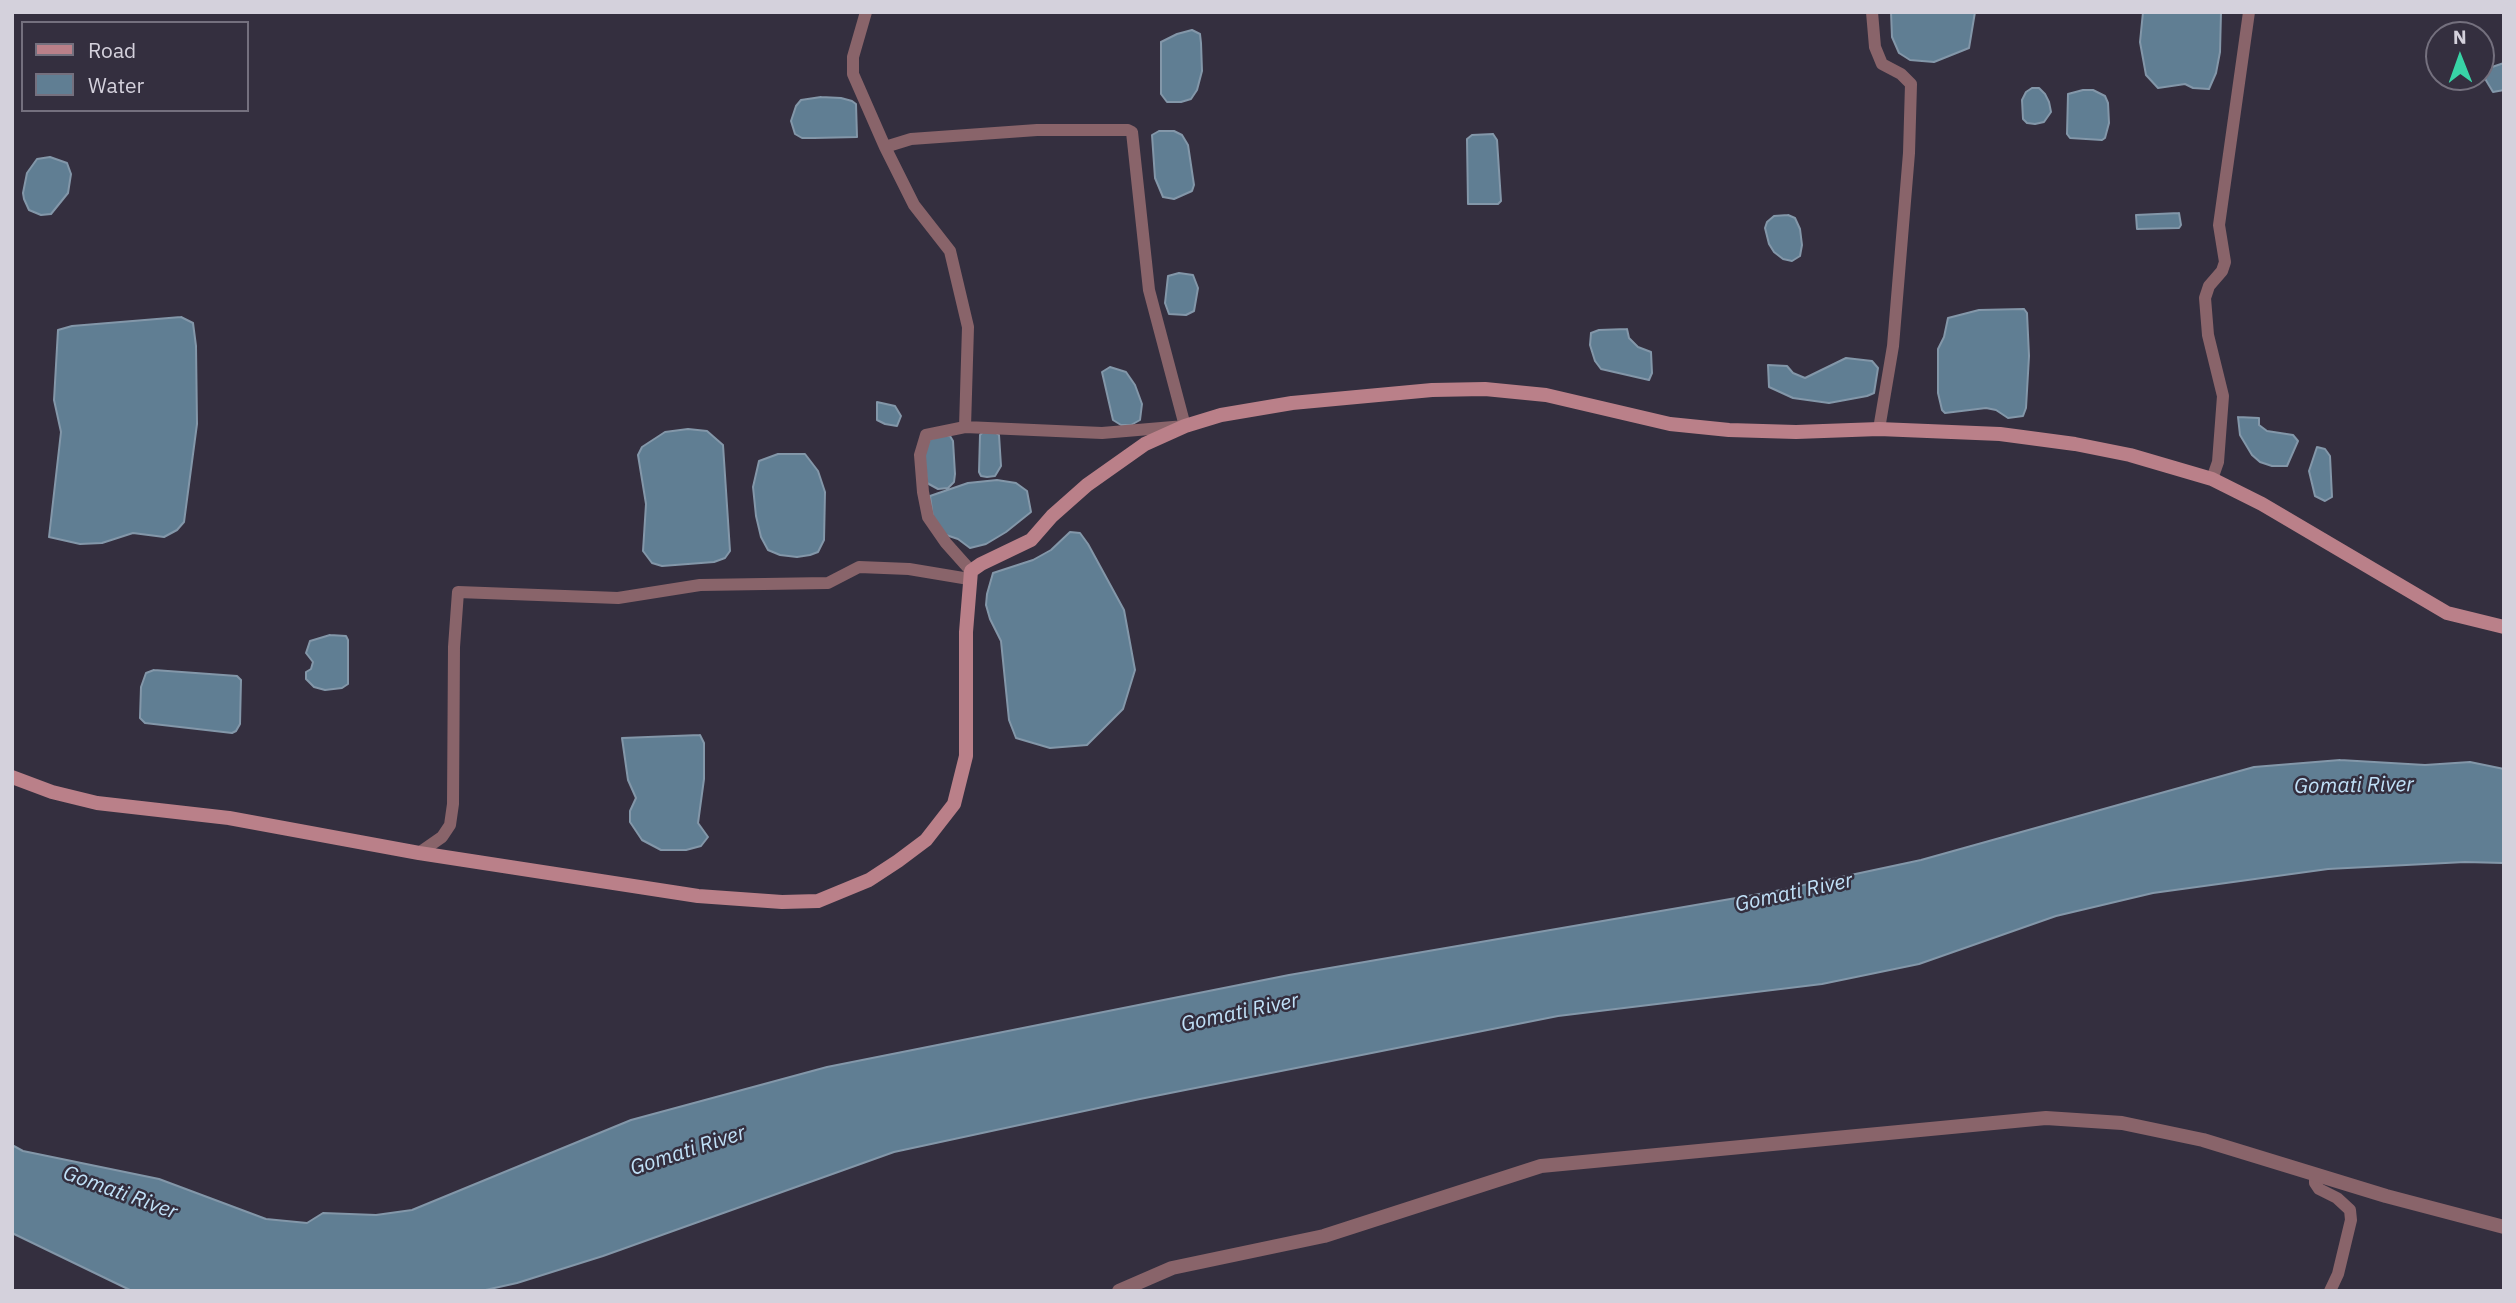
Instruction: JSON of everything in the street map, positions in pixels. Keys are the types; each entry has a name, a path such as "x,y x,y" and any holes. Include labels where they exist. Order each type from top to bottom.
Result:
{"main road":[{"path":"12,777 52,792 97,803 229,818 419,853 698,896 782,902 818,901 869,880 926,840 954,804 966,756 966,632 970,575 981,564 1031,540 1052,516 1087,485 1145,444 1185,426 1221,415 1292,403 1432,390 1485,388 1546,395 1670,424 1729,430 1796,432 1879,429 2000,433 2075,443 2130,455 2212,479 2262,504 2447,613 2504,627"}],"street":[{"path":"866,12 853,57 853,74 914,205 950,251 968,327 965,427"},
{"path":"1872,12 1875,47 1882,64 1911,84 1909,153 1893,346 1879,429"},
{"path":"2212,479 2218,462 2223,396 2208,335 2205,298 2209,286 2222,271 2225,262 2219,225 2249,12"},
{"path":"885,147 911,139 1054,129 1132,132 1149,290 1185,426 1102,433 965,427 928,433 924,437 920,455 922,492 928,517 970,575"},
{"path":"419,853 442,837 450,825 453,804 454,647 458,592 618,598 700,585 828,583 859,567 970,575"},
{"path":"1119,1291 1172,1268 1324,1236 1541,1166 2046,1118 2122,1123 2203,1140 2386,1196 2504,1227"},
{"path":"2315,1174 2315,1183 2319,1189 2337,1198 2350,1210 2348,1234 2338,1274 2330,1291"}],"water":[{"path":"1891,12 1975,12 1969,48 1934,62 1910,60 1899,53 1892,37"},
{"path":"2143,12 2221,12 2220,52 2216,73 2209,89 2193,88 2185,84 2158,88 2146,75 2140,42"},
{"path":"1192,30 1200,34 1201,43 1202,71 1197,90 1191,99 1167,102 1161,94 1161,42"},
{"path":"2504,63 2504,90 2493,92 2495,91 2495,66"},
{"path":"2032,88 2039,88 2045,94 2051,112 2044,122 2035,124 2027,123 2023,119 2022,100"},
{"path":"2093,90 2105,96 2108,103 2109,123 2102,140 2070,138 2067,134 2068,94"},
{"path":"841,98 856,104 857,137 802,138 795,134 791,121 796,106 801,100"},
{"path":"1159,131 1174,131 1182,135 1188,145 1194,185 1192,191 1174,199 1163,197 1155,178 1152,135"},
{"path":"1493,134 1497,140 1501,201 1498,204 1468,204 1467,139 1472,135"},
{"path":"50,157 67,163 71,174 68,193 51,214 41,215 29,210 23,193 27,173 37,159"},
{"path":"2179,213 2179,228 2137,229 2136,215"},
{"path":"1788,215 1795,218 1802,245 1800,256 1792,261 1783,259 1774,252 1765,228 1774,216"},
{"path":"1179,273 1193,275 1198,288 1194,311 1186,315 1169,314 1165,303 1168,276"},
{"path":"2024,309 2027,313 2029,356 2026,408 2023,416 2008,418 1996,410 1986,408 1945,413 1938,393 1938,349 1948,318 1979,310"},
{"path":"181,317 193,323 196,346 197,424 184,522 177,530 164,537 133,533 102,543 80,544 49,537 61,432 54,400 58,330 72,326"},
{"path":"1627,329 1629,338 1638,347 1651,352 1652,373 1649,380 1601,369 1595,361 1590,345 1591,333"},
{"path":"1846,358 1872,361 1878,368 1874,393 1829,403 1793,398 1769,387 1768,365 1787,366 1793,373 1805,378"},
{"path":"1110,367 1126,372 1135,385 1142,404 1140,420 1131,425 1121,425 1113,420 1102,372"},
{"path":"877,402 895,406 901,416 897,426 877,420"},
{"path":"2238,417 2259,418 2259,425 2267,431 2293,435 2298,441 2287,466 2272,466 2260,462 2252,455 2240,435"},
{"path":"688,429 707,431 723,445 730,551 725,558 714,562 662,566 652,563 643,551 646,504 638,455 642,447 665,432"},
{"path":"993,431 999,435 1001,466 995,476 981,476 980,435"},
{"path":"943,435 950,436 953,441 955,474 954,482 948,488 938,489 927,483 924,452 928,440"},
{"path":"2317,447 2325,449 2330,456 2332,497 2325,501 2315,496 2309,471"},
{"path":"778,454 805,454 818,471 825,492 824,540 818,552 810,555 780,555 768,550 761,537 753,487 759,461"},
{"path":"997,480 1016,483 1027,491 1031,512 986,544 970,548 958,539 943,534 933,518 930,496 968,483"},
{"path":"1070,532 1080,533 1088,544 1124,610 1135,670 1123,709 1087,745 1050,748 1016,738 1009,720 1001,641 990,619 986,605 987,594 993,573 1033,560 1051,550"},
{"path":"330,635 346,636 348,640 348,684 342,688 325,690 314,687 306,679 306,672 311,669 313,662 306,653 310,641"},
{"path":"154,670 237,676 241,680 240,724 236,731 232,733 145,723 140,718 141,687 146,673"},
{"path":"700,735 704,743 704,779 698,823 708,837 701,846 686,850 661,850 642,840 630,822 630,811 636,798 628,780 622,738"},
{"name":"Gomati River","path":"2340,760 2425,765 2470,762 2504,769 2504,863 2465,862 2328,869 2153,893 2056,916 1919,964 1822,984 1558,1016 1140,1099 894,1152 603,1256 517,1283 481,1291 132,1291 12,1233 12,1145 23,1151 159,1179 266,1219 307,1223 323,1213 376,1215 412,1210 631,1120 827,1067 1289,975 1771,892 1921,860 2254,767"}]}
